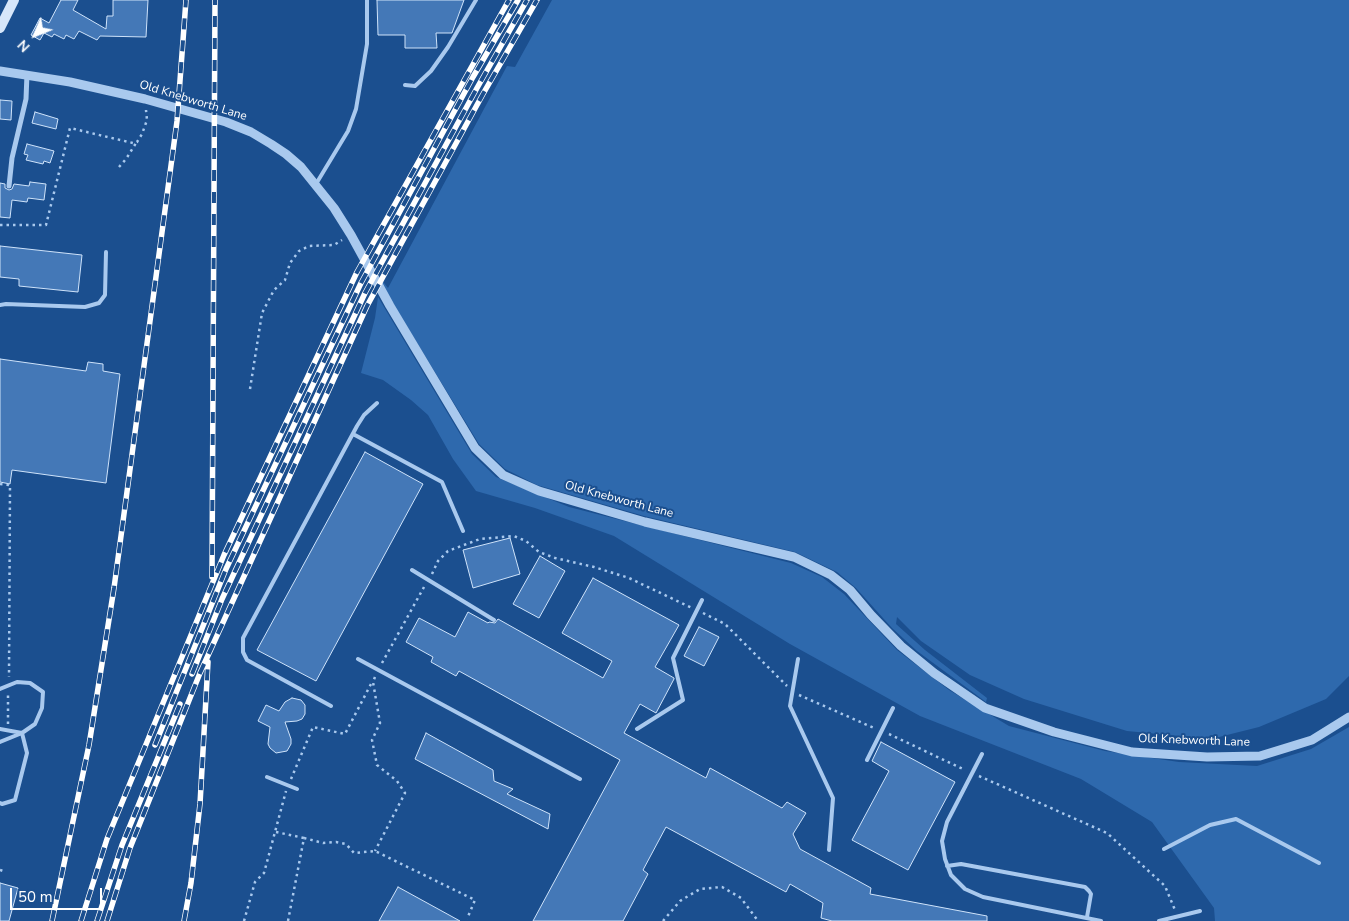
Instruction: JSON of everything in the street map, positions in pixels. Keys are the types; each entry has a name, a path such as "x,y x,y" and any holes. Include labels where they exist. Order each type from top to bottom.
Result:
{"main road":[{"path":"0,28 14,0"}],"street":[{"name":"Old Knebworth Lane","path":"0,71 27,74 146,98 226,122 251,132 286,154 316,184 334,208 475,448 503,475 539,491 645,522 794,557 831,575 850,590 901,646 934,673 985,708 1054,732 1132,752 1207,757 1260,756 1312,740 1349,717"},
{"path":"9,186 12,158 26,99 27,74"}],"lane":[{"path":"316,184 348,131 356,108 367,44 367,0"},
{"path":"405,85 415,86 431,70 448,47 476,0"},
{"path":"0,305 85,307 99,303 105,295 106,252"},
{"path":"330,706 247,660 243,652 243,638 353,434 364,415 377,403"},
{"path":"353,434 442,482 463,531"},
{"path":"412,570 494,620"},
{"path":"637,729 683,700 673,658 702,600"},
{"path":"358,659 580,780"},
{"path":"798,659 790,706 832,798 829,850"},
{"path":"0,690 17,682 30,683 43,692 42,708 35,724 22,733 0,742"},
{"path":"867,760 893,708"},
{"path":"0,729 22,733"},
{"path":"0,803 15,800 27,753 22,733"},
{"path":"982,754 947,822 942,841 944,859 951,875 965,889 983,897 1101,921"},
{"path":"267,777 297,789"},
{"path":"1164,849 1210,825 1236,819 1319,864"},
{"path":"947,866 961,864 1085,888 1091,894 1086,917"},
{"path":"1159,921 1200,911"}],"path":[{"path":"119,168 142,134 147,120 146,98"},
{"path":"0,225 46,225 70,128 133,143 137,142"},
{"path":"250,389 262,313 274,290 285,280 290,263 298,251 309,246 334,244 351,235"},
{"path":"0,484 10,486 7,731"},
{"path":"375,851 404,793 397,781 377,765 372,740 380,723 373,682 422,589 429,580 438,561 448,550 480,539 514,536 526,541 539,552 629,578 698,610 725,624 793,692 1107,833 1164,886 1178,916"},
{"path":"276,832 323,843 336,842 346,844 354,853 375,851 475,900 467,919"},
{"path":"288,921 304,838"},
{"path":"663,921 680,901 700,889 722,888 741,898 758,921"}],"shaded area":[{"path":"552,0 1349,0 1349,676 1326,699 1259,727 1211,739 1127,731 1024,699 970,675 921,641 897,617 896,624 925,650 987,698 986,702 917,651 892,628 856,588 837,572 795,552 644,516 537,485 505,469 479,444 365,258 388,288 507,66 515,67"},
{"path":"378,297 472,454 496,477 569,507 791,563 822,577 844,594 897,650 949,690 1009,726 1105,751 1179,762 1257,766 1311,749 1349,727 1349,921 1215,921 1214,908 1152,822 1081,779 920,716 790,644 614,536 535,508 476,491 453,459 428,415 383,380 361,373 375,318"}],"building":[{"path":"61,0 78,0 73,10 106,29 107,16 113,16 113,0 148,0 146,37 100,36 97,40 79,31 74,39 66,35 64,39 54,34 52,37 44,33 40,40 31,35 40,18 49,23"},
{"path":"377,0 464,0 452,33 436,33 437,48 405,48 405,35 378,35"},
{"path":"0,100 12,101 11,120 0,119"},
{"path":"35,112 58,119 56,129 32,123"},
{"path":"27,144 54,151 50,163 44,161 43,164 26,160 28,155 24,154"},
{"path":"30,182 46,184 44,200 28,198 27,202 12,200 10,218 0,217 0,183 5,184 5,188 9,190 12,189 14,184 29,186"},
{"path":"0,246 82,255 78,292 19,286 19,279 0,277"},
{"path":"0,359 86,371 88,362 103,364 103,371 120,374 106,483 12,470 10,484 0,482"},
{"path":"365,452 423,484 316,681 257,650"},
{"path":"510,538 520,574 473,588 463,550"},
{"path":"540,556 565,571 539,618 513,604"},
{"path":"593,578 679,625 655,667 674,679 656,713 640,704 624,733 706,778 710,768 782,808 787,802 806,813 793,834 800,849 871,888 870,894 987,916 987,921 832,921 821,918 823,903 790,884 786,892 666,827 643,870 648,874 623,921 533,921 620,760 459,671 456,676 431,662 433,657 406,642 419,618 455,637 468,612 488,623 495,623 498,619 603,678 612,661 562,633"},
{"path":"699,627 719,637 704,666 684,656"},
{"path":"292,698 301,700 305,705 305,714 302,719 297,721 285,722 291,744 287,751 276,753 268,744 270,727 258,721 266,705 279,711 285,702"},
{"path":"426,733 493,770 494,781 513,789 507,794 550,814 548,829 415,759"},
{"path":"881,742 955,782 908,870 852,840 889,771 872,761"},
{"path":"0,883 18,888 9,921 0,921"},
{"path":"398,887 460,921 379,921"}],"railway":[{"path":"52,921 89,745 114,588 177,121 186,0"},
{"path":"212,577 215,0"},
{"path":"81,921 107,839 224,555 357,272 509,0"},
{"path":"155,745 226,569 361,283 473,77 518,0"},
{"path":"192,674 222,599 365,293 527,0"},
{"path":"107,921 130,848 200,673 367,306 483,94 537,0"},
{"path":"184,921 191,883 200,804 208,662"},
{"path":"97,921 122,845 180,704"}]}
